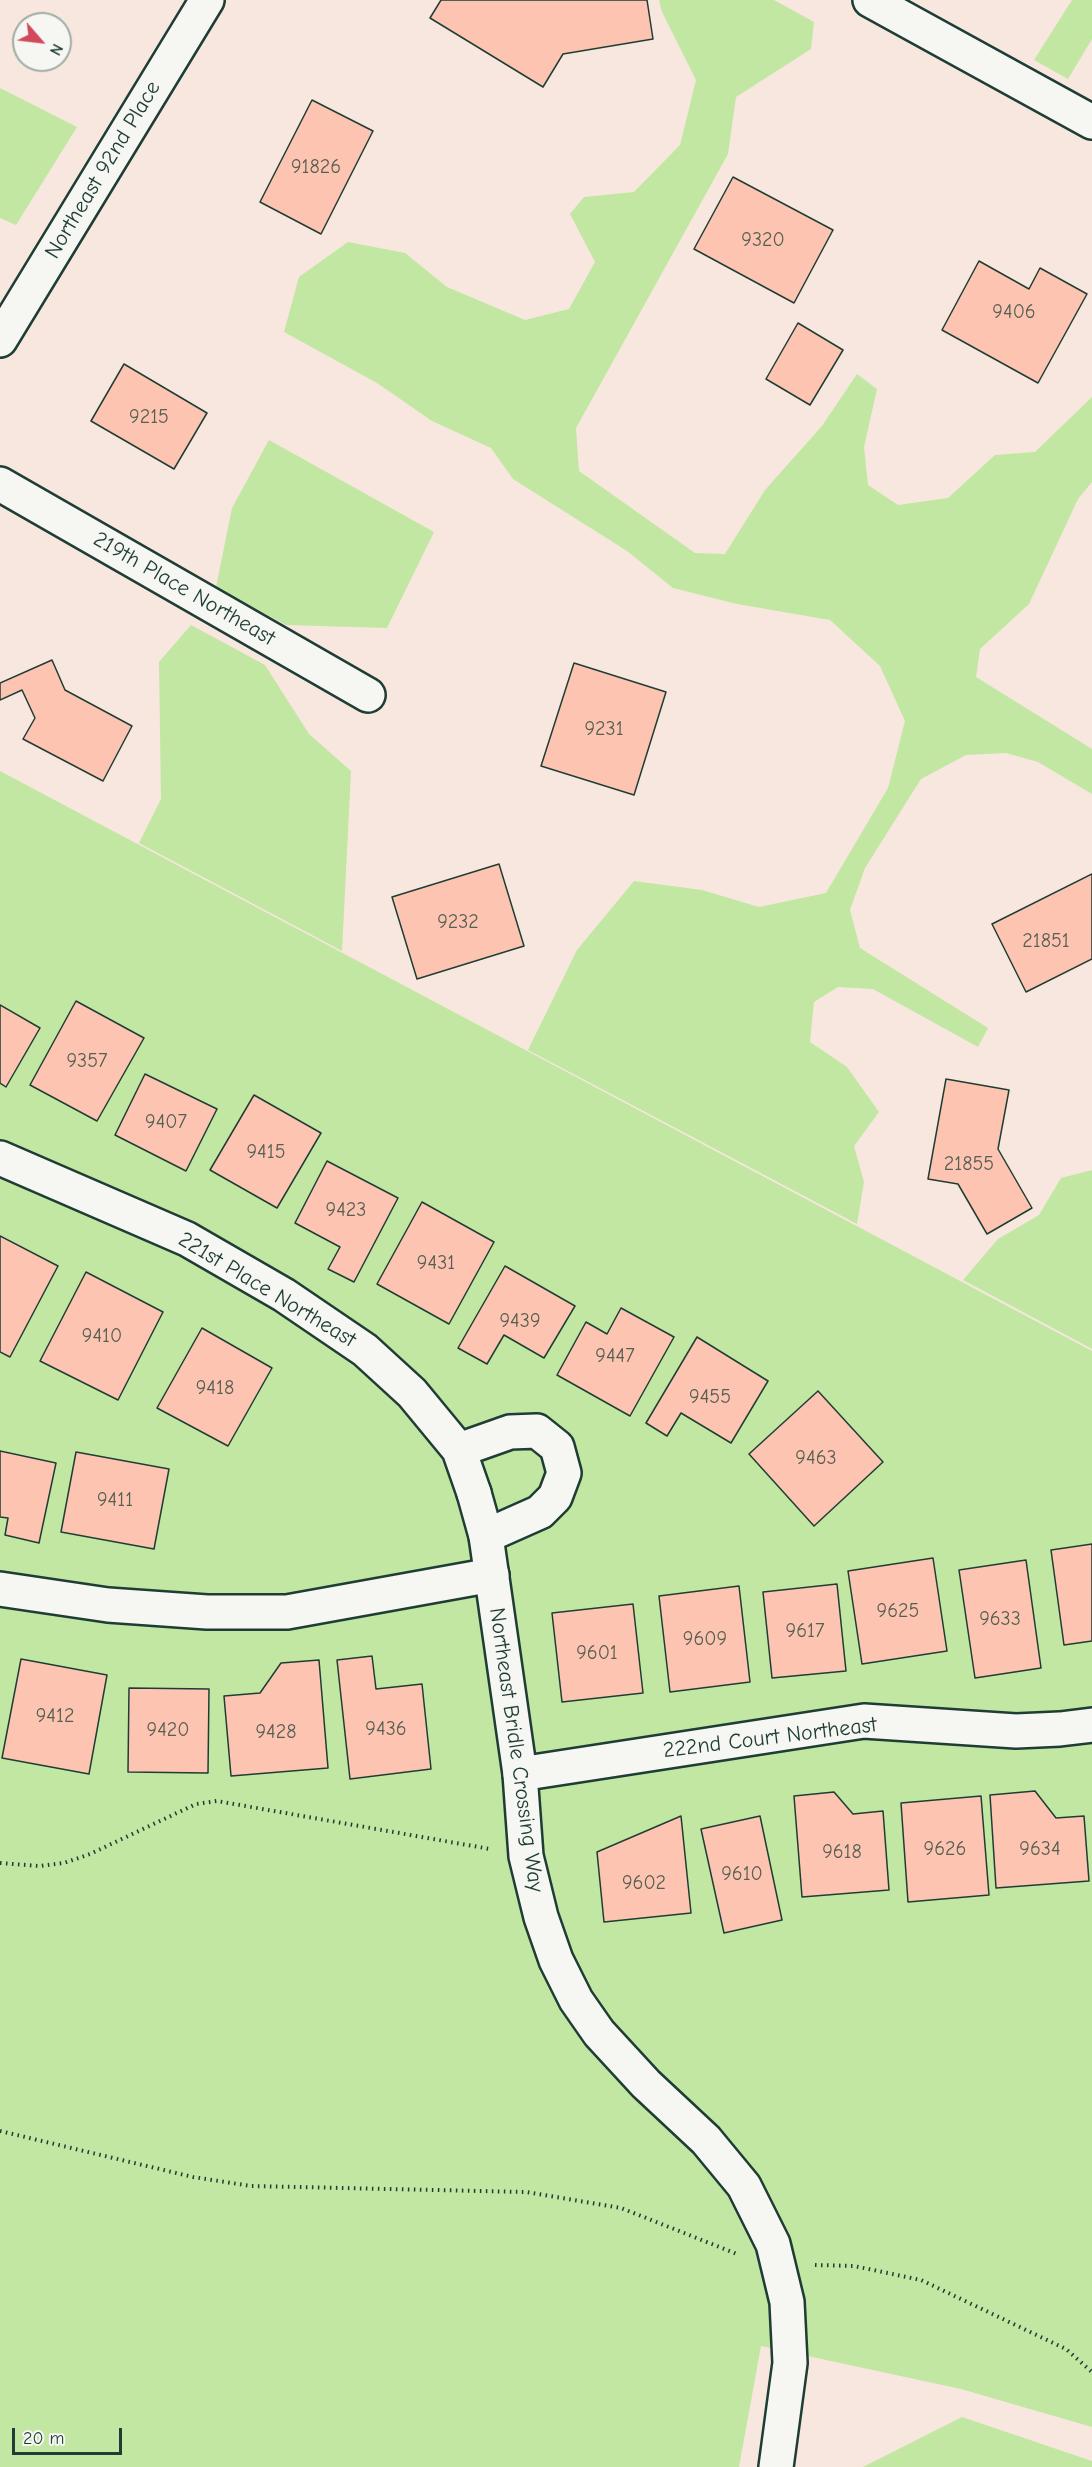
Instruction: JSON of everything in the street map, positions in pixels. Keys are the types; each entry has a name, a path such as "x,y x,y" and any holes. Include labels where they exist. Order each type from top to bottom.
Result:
{"street":[{"name":"Northeast 92nd Place","path":"0,340 207,0"},
{"path":"870,0 1092,122"},
{"name":"219th Place Northeast","path":"0,484 368,695"},
{"name":"221st Place Northeast","path":"0,1158 188,1239 284,1295 365,1350 412,1393 459,1450 474,1493"},
{"path":"459,1450 510,1432 537,1431 557,1447 564,1473 555,1497 540,1512 486,1536"},
{"name":"Northeast Bridle Crossing Way","path":"474,1493 486,1536 492,1575 520,1774 526,1856 538,1907 556,1960 576,2000 599,2033 646,2084 706,2139 744,2186 772,2244 787,2302 790,2363 776,2467"},
{"path":"0,1589 119,1605 207,1612 287,1612 492,1575"},
{"name":"222nd Court Northeast","path":"520,1774 864,1721 1016,1731 1092,1725"}],"path":[{"path":"0,1863 39,1866 64,1863 90,1854 196,1804 217,1801 485,1848"},
{"path":"0,2131 193,2177 251,2186 526,2192 621,2208 656,2220 733,2253 777,2264 854,2266 921,2280 1066,2349 1092,2372"}],"green space":[{"path":"659,0 774,0 814,22 811,49 736,97 728,154 576,428 579,471 695,553 725,554 765,490 822,426 857,374 877,389 864,447 868,485 898,505 948,498 995,455 1035,452 1092,397 1092,482 1078,499 1029,604 980,649 976,677 1092,749 1092,794 1038,762 1006,753 966,755 921,779 865,868 850,910 860,948 988,1028 978,1047 873,989 838,987 814,1002 810,1042 847,1067 879,1112 854,1146 864,1182 857,1224 528,1050 577,950 634,881 702,890 759,907 826,893 888,788 905,721 880,666 830,620 737,604 673,588 627,551 513,479 491,448 432,421 377,383 284,332 299,277 348,242 405,253 447,287 525,320 569,309 595,262 570,214 584,197 634,192 680,145 696,80 662,12"},
{"path":"1072,0 1092,0 1092,39 1068,79 1034,60"},
{"path":"0,88 77,127 16,225 0,218"},
{"path":"269,440 434,532 387,628 286,625 216,587 232,508"},
{"path":"191,625 265,665 309,734 351,771 342,951 139,843 161,799 159,662"},
{"path":"0,771 1092,1351 1092,2427 961,2389 761,2346 739,2467 0,2467"},
{"path":"1092,1170 1092,1349 963,1280 998,1239 1039,1215 1061,1178"},
{"path":"962,2417 1092,2461 1092,2467 863,2467"}],"building":[{"path":"441,0 647,0 653,39 563,54 543,87 430,18"},
{"path":"312,100 373,131 321,234 260,202"},
{"path":"733,177 833,230 794,303 694,249"},
{"path":"979,261 1029,289 1040,268 1087,294 1038,383 942,330"},
{"path":"798,323 843,350 810,405 766,379"},
{"path":"124,364 207,413 174,469 91,421"},
{"path":"52,660 65,690 132,726 103,781 23,739 35,718 22,690 0,700 0,683"},
{"path":"574,663 666,692 634,795 541,766"},
{"path":"499,864 524,946 417,979 392,897"},
{"path":"1092,874 1092,959 1026,992 992,924"},
{"path":"76,1001 144,1038 97,1121 30,1085"},
{"path":"0,1005 40,1028 6,1087 0,1083"},
{"path":"145,1074 217,1109 186,1171 115,1135"},
{"path":"946,1079 1009,1090 998,1149 1032,1208 987,1234 958,1184 928,1179"},
{"path":"254,1095 321,1133 277,1208 210,1170"},
{"path":"327,1161 398,1198 354,1282 328,1269 340,1247 295,1223"},
{"path":"422,1202 494,1242 449,1324 377,1284"},
{"path":"0,1236 58,1266 10,1357 0,1352"},
{"path":"505,1266 575,1306 544,1358 504,1335 487,1364 458,1348"},
{"path":"86,1272 163,1312 118,1400 40,1361"},
{"path":"621,1308 674,1337 630,1416 557,1375 586,1322 607,1334"},
{"path":"202,1328 272,1368 228,1446 157,1408"},
{"path":"697,1337 768,1381 731,1443 681,1413 667,1436 646,1423"},
{"path":"818,1391 883,1462 814,1526 749,1454"},
{"path":"0,1451 56,1463 39,1543 5,1535 8,1518 0,1517"},
{"path":"76,1452 169,1469 154,1549 61,1532"},
{"path":"1092,1544 1092,1641 1064,1645 1051,1550"},
{"path":"933,1558 947,1651 862,1664 848,1571"},
{"path":"1026,1560 1041,1668 975,1678 959,1570"},
{"path":"837,1584 846,1671 772,1678 763,1592"},
{"path":"739,1586 750,1682 670,1692 659,1596"},
{"path":"633,1604 643,1693 562,1702 552,1613"},
{"path":"372,1656 376,1689 422,1684 431,1769 350,1779 337,1660"},
{"path":"21,1659 107,1675 89,1774 2,1758"},
{"path":"319,1660 328,1768 231,1776 224,1696 260,1693 281,1663"},
{"path":"129,1688 209,1689 208,1773 128,1772"},
{"path":"1035,1791 1056,1818 1084,1816 1089,1881 996,1888 990,1795"},
{"path":"834,1792 853,1814 883,1811 889,1890 802,1897 794,1796"},
{"path":"981,1796 989,1895 908,1902 901,1803"},
{"path":"681,1816 691,1913 604,1922 597,1852"},
{"path":"760,1816 782,1920 724,1933 701,1829"}]}
